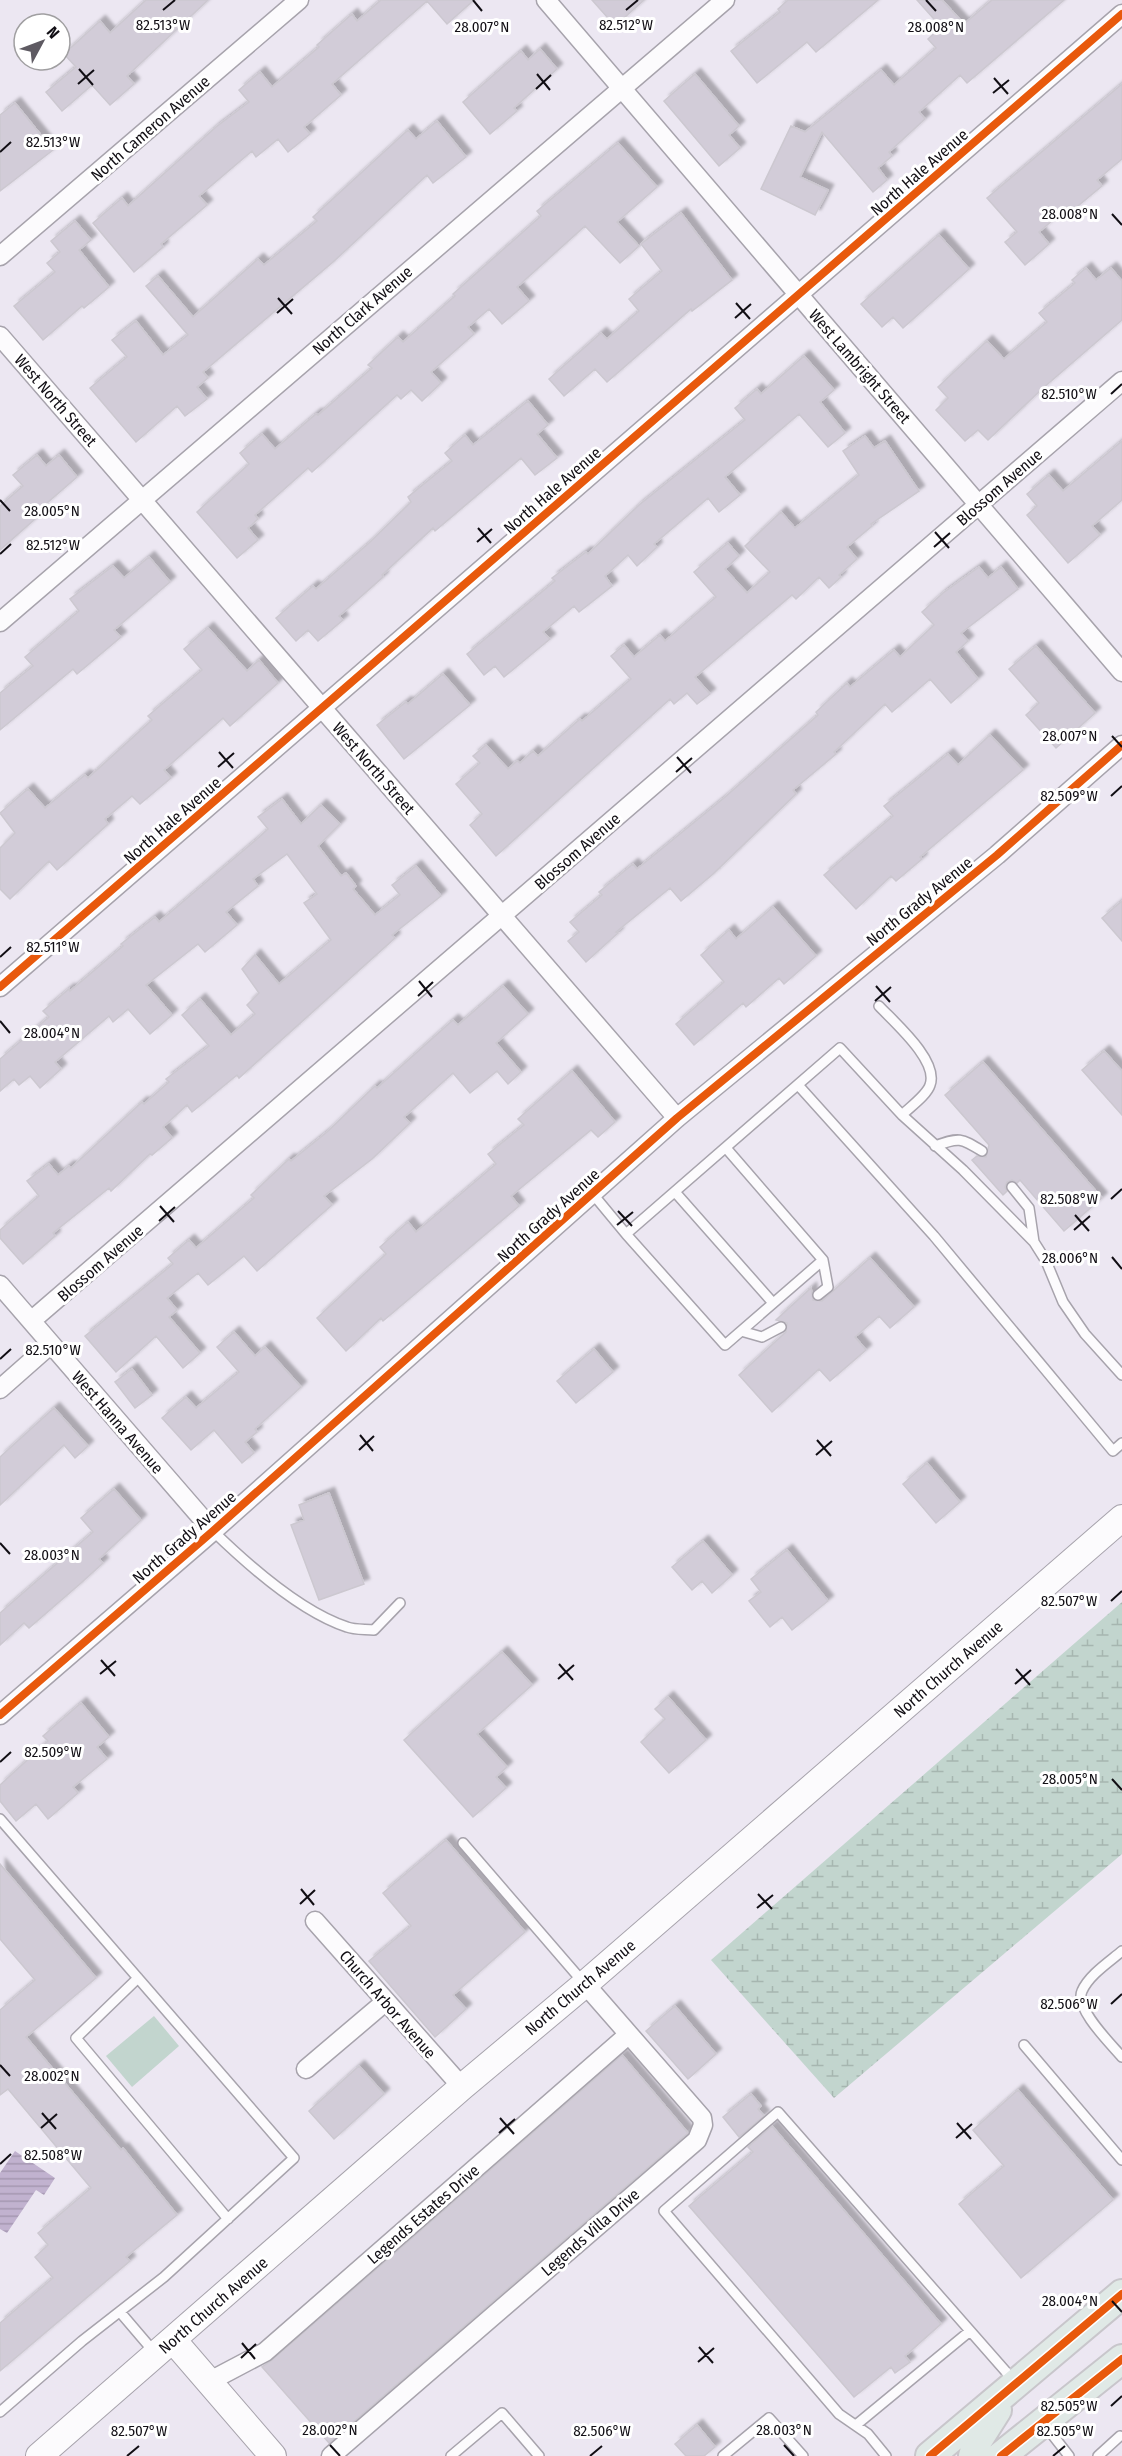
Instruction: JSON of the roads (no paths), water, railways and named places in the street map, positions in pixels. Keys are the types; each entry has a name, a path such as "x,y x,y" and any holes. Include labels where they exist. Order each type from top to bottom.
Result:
{"main road":[{"path":"930,2456 1122,2294"},
{"path":"1001,2456 1116,2368"},
{"path":"973,2456 978,2440 1013,2387"}],"street":[{"name":"North Cameron Avenue","path":"0,256 299,0"},
{"name":"West Lambright Street","path":"546,0 1122,672"},
{"name":"North Clark Avenue","path":"0,622 725,0"},
{"name":"North Hale Avenue","path":"0,987 1122,14"},
{"name":"West North Street","path":"0,336 677,1118"},
{"name":"Blossom Avenue","path":"31,1322 1122,381"},
{"name":"North Grady Avenue","path":"0,1715 213,1531 677,1118 997,855 1122,745"},
{"name":"West Hanna Avenue","path":"0,1285 213,1531"},
{"path":"0,1389 51,1344"},
{"name":"North Church Avenue","path":"39,2456 462,2086 585,1984 1122,1518"},
{"name":"Church Arbor Avenue","path":"315,1921 462,2086"},
{"name":"Legends Villa Drive","path":"331,2456 697,2140 703,2125 702,2118 585,1984"},
{"path":"306,2069 386,2002"},
{"name":"Legends Estates Drive","path":"210,2381 265,2352 628,2035"},
{"path":"165,2347 210,2381 273,2456"}],"lane":[{"path":"879,1006 924,1055 932,1074 930,1087 902,1115"},
{"path":"626,1234 840,1048 902,1115 1034,1242 1046,1262 1063,1302 1085,1334 1122,1376"},
{"path":"798,1085 934,1236 1113,1450 1122,1443"},
{"path":"935,1146 952,1139 963,1139 982,1151"},
{"path":"726,1148 823,1260 828,1287 818,1296"},
{"path":"1012,1187 1029,1208 1034,1242"},
{"path":"675,1192 773,1304"},
{"path":"592,1193 725,1345 823,1260"},
{"path":"741,1332 762,1337 781,1327"},
{"path":"213,1531 261,1573 329,1620 350,1628 374,1630 400,1603"},
{"path":"0,1819 294,2158 164,2277 82,2341 0,2412"},
{"path":"463,1843 585,1984"},
{"path":"1122,1951 1092,1978 1081,1992 1082,2006 1122,2057"},
{"path":"138,1978 76,2038 228,2219"},
{"path":"1024,2045 1122,2160"},
{"path":"886,2456 868,2434 839,2414 664,2211 778,2112 970,2331 1013,2387"},
{"path":"120,2312 165,2347"},
{"path":"856,2425 970,2331"},
{"path":"451,2456 502,2413 539,2456"},
{"path":"723,2456 768,2418 803,2456"},
{"path":"1043,2422 1069,2456"},
{"path":"1098,2456 1120,2436"}]}
